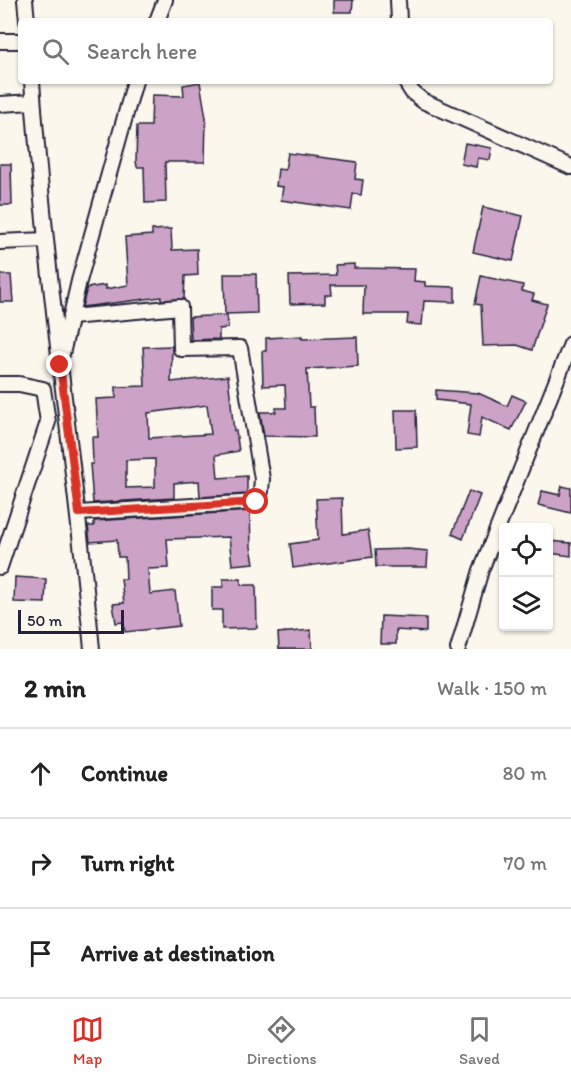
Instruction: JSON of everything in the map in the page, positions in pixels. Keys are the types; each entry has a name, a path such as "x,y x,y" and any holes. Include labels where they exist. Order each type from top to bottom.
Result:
{"street":[{"path":"25,0 27,18"},
{"path":"158,18 165,0"},
{"path":"398,0 399,18"},
{"path":"0,41 18,41"},
{"path":"32,84 45,240 79,513 92,649"},
{"path":"60,365 79,281 134,84"},
{"path":"407,84 412,92 423,101 571,167"},
{"path":"0,104 33,102"},
{"path":"0,242 45,240"},
{"path":"71,317 180,307 181,349 240,348 262,479 261,491 256,502 79,513"},
{"path":"458,649 481,570 571,344"},
{"path":"0,384 19,384 43,389 48,422 6,529 0,567"}],"building":[{"path":"334,0 353,0 352,12 334,12"},
{"path":"200,84 206,118 205,162 165,162 166,202 145,203 144,167 137,167 136,161 137,126 151,126 152,95 184,96 183,85"},
{"path":"465,143 492,148 490,160 478,158 476,167 461,164"},
{"path":"288,153 357,162 355,179 363,180 361,195 353,194 351,210 281,200 283,187 276,186 278,169 285,170"},
{"path":"0,164 11,164 12,205 0,205"},
{"path":"483,207 523,216 513,261 473,252"},
{"path":"171,229 172,250 197,249 198,275 185,276 184,299 161,300 161,297 82,307 87,288 106,285 106,289 128,285 125,237 152,235 152,230"},
{"path":"354,264 354,268 415,269 414,281 425,282 425,286 455,287 455,302 424,301 422,325 407,324 408,314 363,314 364,285 331,285 332,295 325,295 325,303 290,304 289,276 336,275 335,265"},
{"path":"224,274 256,274 257,313 225,314"},
{"path":"0,275 11,275 13,302 0,302"},
{"path":"481,276 523,285 522,291 534,294 532,300 547,304 532,350 517,345 483,346 481,305 475,304"},
{"path":"227,315 228,328 219,329 219,339 191,340 190,317"},
{"path":"302,336 302,339 357,337 358,366 307,369 309,407 314,407 315,437 264,436 260,412 276,412 276,408 286,408 285,385 263,386 262,351 266,351 266,338"},
{"path":"172,346 171,382 228,376 234,431 236,431 239,451 216,455 218,478 247,476 247,494 200,497 199,481 174,483 174,498 93,503 90,464 93,464 92,437 98,437 96,399 116,398 116,387 145,386 143,347","holes":["207,405 211,434 149,438 148,413","155,459 155,487 126,488 126,460"]},
{"path":"436,390 478,393 507,406 512,395 526,401 511,430 482,417 479,437 467,435 471,404 436,400"},
{"path":"395,410 416,410 417,447 396,448"},
{"path":"562,486 571,488 571,513 538,505 542,491 560,495"},
{"path":"469,491 480,495 463,539 452,534"},
{"path":"342,498 343,534 368,530 372,557 293,568 290,544 318,540 316,499"},
{"path":"250,511 254,563 232,565 229,537 167,539 169,568 148,569 150,594 175,591 179,626 125,632 123,622 116,623 113,604 124,603 121,579 126,579 125,557 118,557 117,540 90,542 88,526 94,526 94,521"},
{"path":"553,541 571,543 571,556 553,554"},
{"path":"375,550 428,551 427,567 376,567"},
{"path":"15,577 46,579 45,603 14,602"},
{"path":"223,579 241,579 241,585 256,585 257,628 222,629 222,610 212,610 212,587 223,587"},
{"path":"381,616 426,618 426,632 396,630 396,644 380,644"},
{"path":"311,630 312,649 279,649 278,633"}],"route":[{"path":"60,365 79,513 256,502"}]}
